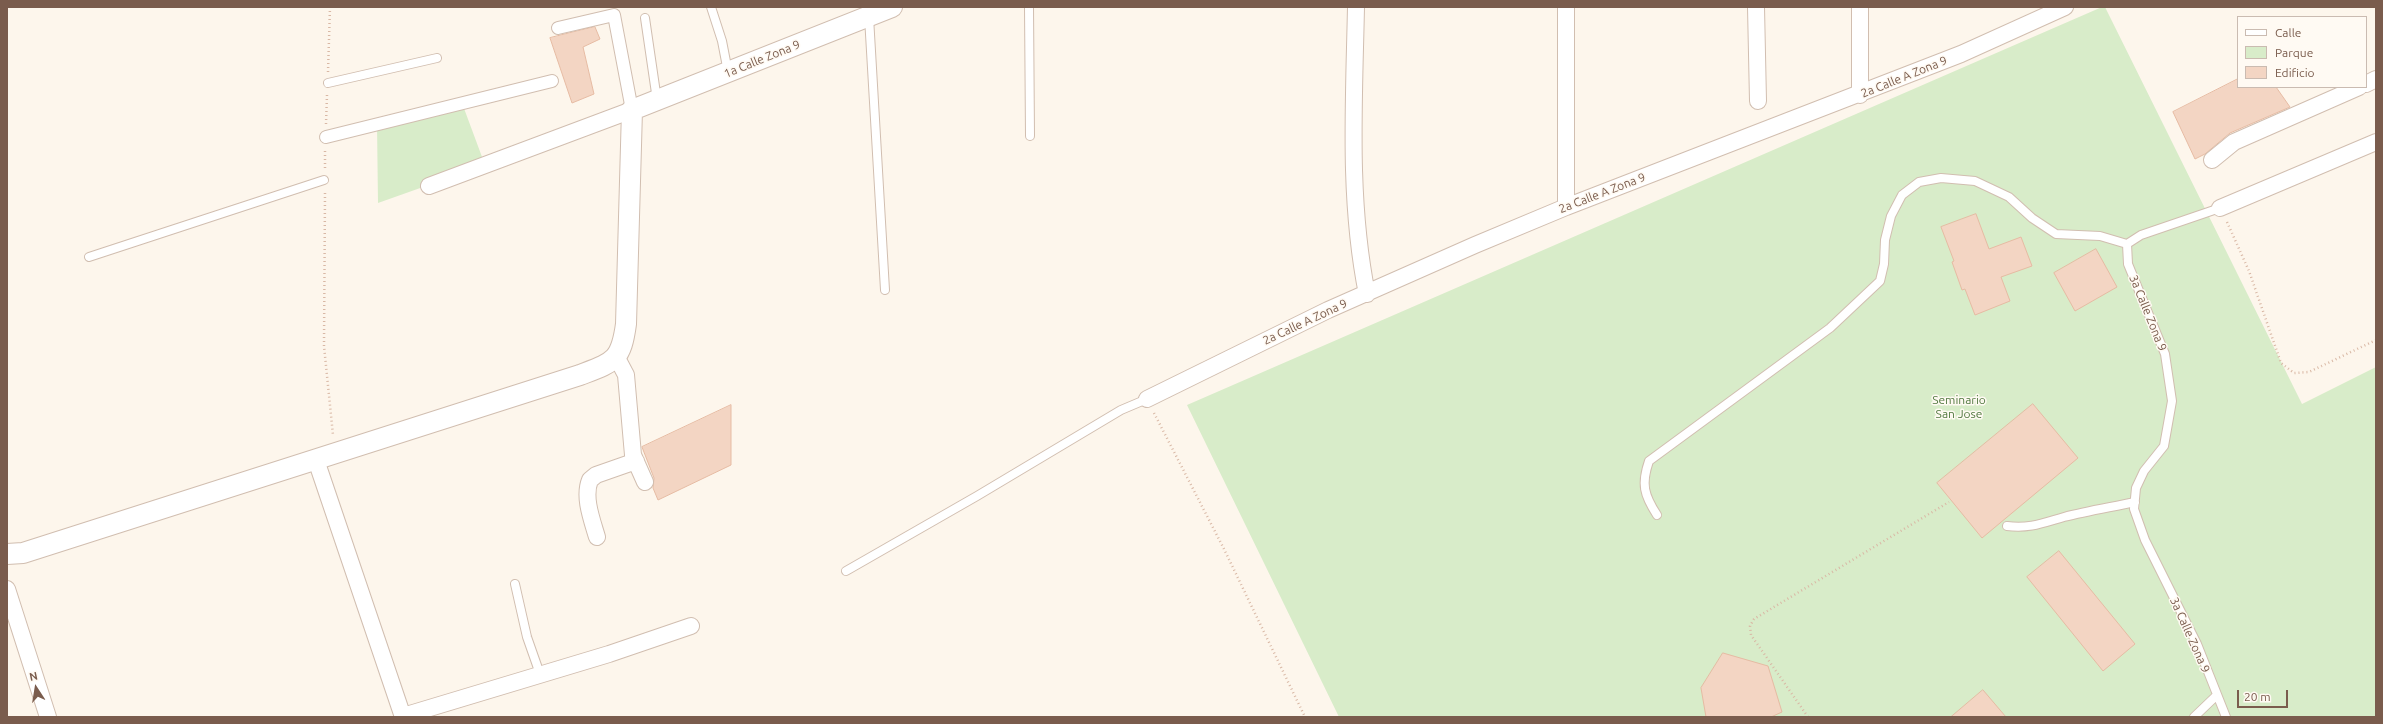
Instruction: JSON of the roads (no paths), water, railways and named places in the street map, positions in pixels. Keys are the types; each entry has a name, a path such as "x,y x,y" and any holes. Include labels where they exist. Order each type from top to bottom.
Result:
{"street":[{"name":"1a Calle Zona 9","path":"632,110 892,7"},
{"path":"1356,7 1354,90 1356,218 1359,254 1367,294"},
{"path":"1566,7 1566,207"},
{"path":"1756,7 1758,102"},
{"path":"1860,7 1860,95"},
{"name":"2a Calle A Zona 9","path":"1147,399 1258,344 1367,294 1566,207 1860,95 1961,54 2065,7"},
{"path":"7,554 23,553 336,454 599,368 616,358 620,350 626,324 632,110 614,15 558,28"},
{"path":"2367,84 2376,79"},
{"path":"326,137 552,81"},
{"path":"2212,160 2234,142 2357,88"},
{"path":"429,186 632,110"},
{"path":"2220,208 2376,142"},
{"path":"616,358 626,374 632,448 645,482"},
{"path":"316,460 403,717 691,626"},
{"path":"597,537 588,503 587,490 590,480 596,475 636,461"},
{"path":"7,589 48,717"}],"lane":[{"path":"710,7 722,41 728,73"},
{"path":"1029,7 1030,136"},
{"path":"868,17 885,290"},
{"path":"645,18 657,101"},
{"path":"328,83 437,58"},
{"path":"1657,515 1645,496 1644,474 1649,462 1830,328 1880,281 1884,264 1885,240 1891,216 1902,195 1919,182 1941,178 1975,181 2009,197 2032,218 2056,234 2100,236 2127,244 2141,235 2220,208"},
{"path":"89,257 324,180"},
{"name":"3a Calle Zona 9","path":"2127,244 2128,264 2165,354 2172,401 2164,446 2144,471 2136,488 2134,509 2145,540 2197,644 2216,696 2226,717"},
{"path":"846,571 977,496 1121,410 1147,399"},
{"path":"2007,526 2023,528 2039,526 2064,518 2135,502"},
{"path":"515,584 526,636 540,674"},
{"path":"2194,717 2216,696"}],"park label":[{"name":"Seminario San Jose","path":"1959,407"}]}
